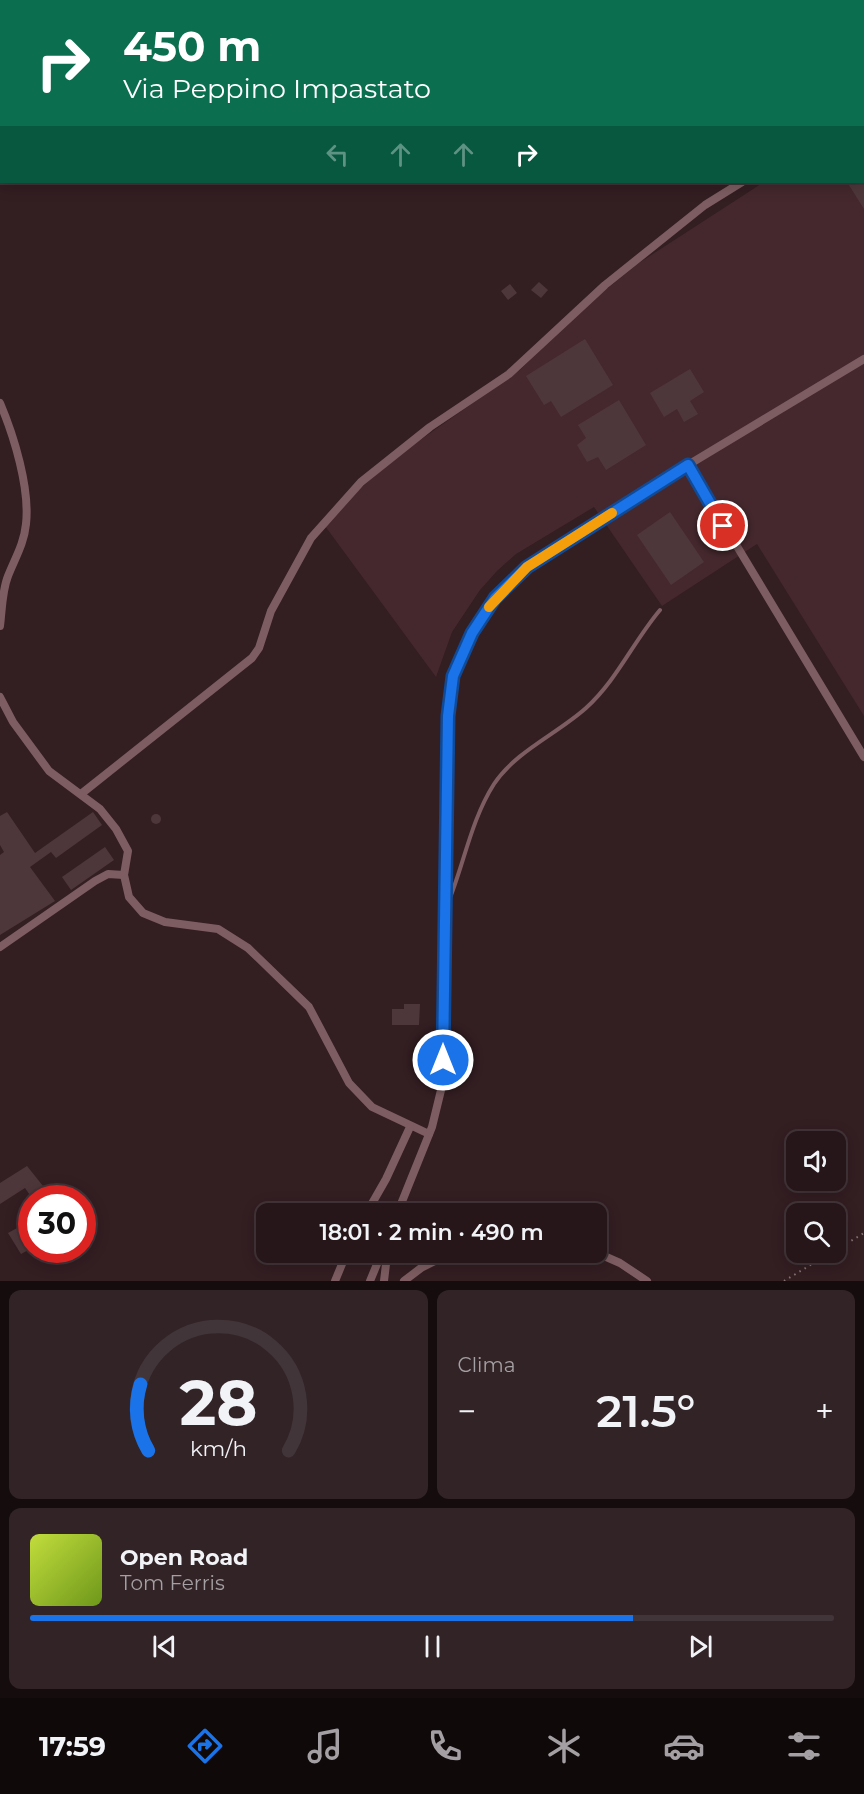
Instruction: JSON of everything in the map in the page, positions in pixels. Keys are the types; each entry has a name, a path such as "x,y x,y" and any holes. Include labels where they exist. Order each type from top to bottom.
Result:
{"street":[{"path":"81,794 252,658 259,648 271,611 311,538 361,482 430,427 509,374 605,285 705,205 740,183"},
{"path":"402,1203 429,1134 442,1082 448,716 453,676 472,633 495,598 527,567 688,465 864,359"},
{"path":"0,403 12,435 22,477 26,522 20,552 7,578 0,626"},
{"path":"688,465 864,757"},
{"path":"0,697 13,722 49,771 100,809 116,829 128,850 124,875 129,897 143,913 165,922 194,924 218,929 248,948 309,1007 350,1083 360,1095 372,1107 410,1127 429,1134"},
{"path":"0,947 108,874 124,875"},
{"path":"372,1203 410,1127"},
{"path":"607,1257 647,1281"},
{"path":"335,1281 342,1263"},
{"path":"370,1281 377,1263"},
{"path":"384,1281 386,1263"},
{"path":"404,1281 432,1263"}],"lane":[{"path":"444,910 478,815 495,783 517,759 585,709 605,689 627,659 644,629 660,610"}],"path":[{"path":"846,1244 864,1233"},
{"path":"784,1281 814,1263"}],"shaded area":[{"path":"762,183 864,183 864,716 757,544 662,606 594,507 516,554 497,571 480,590 452,632 436,677 325,526 355,493 396,457 520,370 577,313 639,263"}],"building":[{"path":"848,183 864,183 864,209"},
{"path":"539,282 548,290 541,298 531,290"},
{"path":"510,284 517,293 508,300 501,291"},
{"path":"585,339 613,385 561,417 551,401 544,405 526,376"},
{"path":"690,369 704,392 690,401 698,414 684,422 677,409 664,417 650,393"},
{"path":"619,400 646,445 606,470 598,457 587,462 577,445 586,438 578,425"},
{"path":"670,512 704,562 671,585 637,535"},
{"path":"7,812 35,853 93,812 102,825 56,858 51,852 30,867 55,901 0,935 0,855 4,852 0,845 0,816"},
{"path":"156,814 160,815 160,823 156,824 152,823 151,819 152,815"},
{"path":"105,847 114,860 71,890 62,877"},
{"path":"404,1004 420,1004 419,1025 392,1025 392,1009 404,1009"},
{"path":"27,1166 42,1185 18,1185 18,1192 0,1204 0,1183"},
{"path":"18,1228 18,1249 8,1233"}],"slow traffic":[{"path":"489,607 495,598 527,567 612,513"}],"route":[{"path":"443,1060 448,716 453,676 472,633 495,598 527,567 688,465 723,526"}]}
